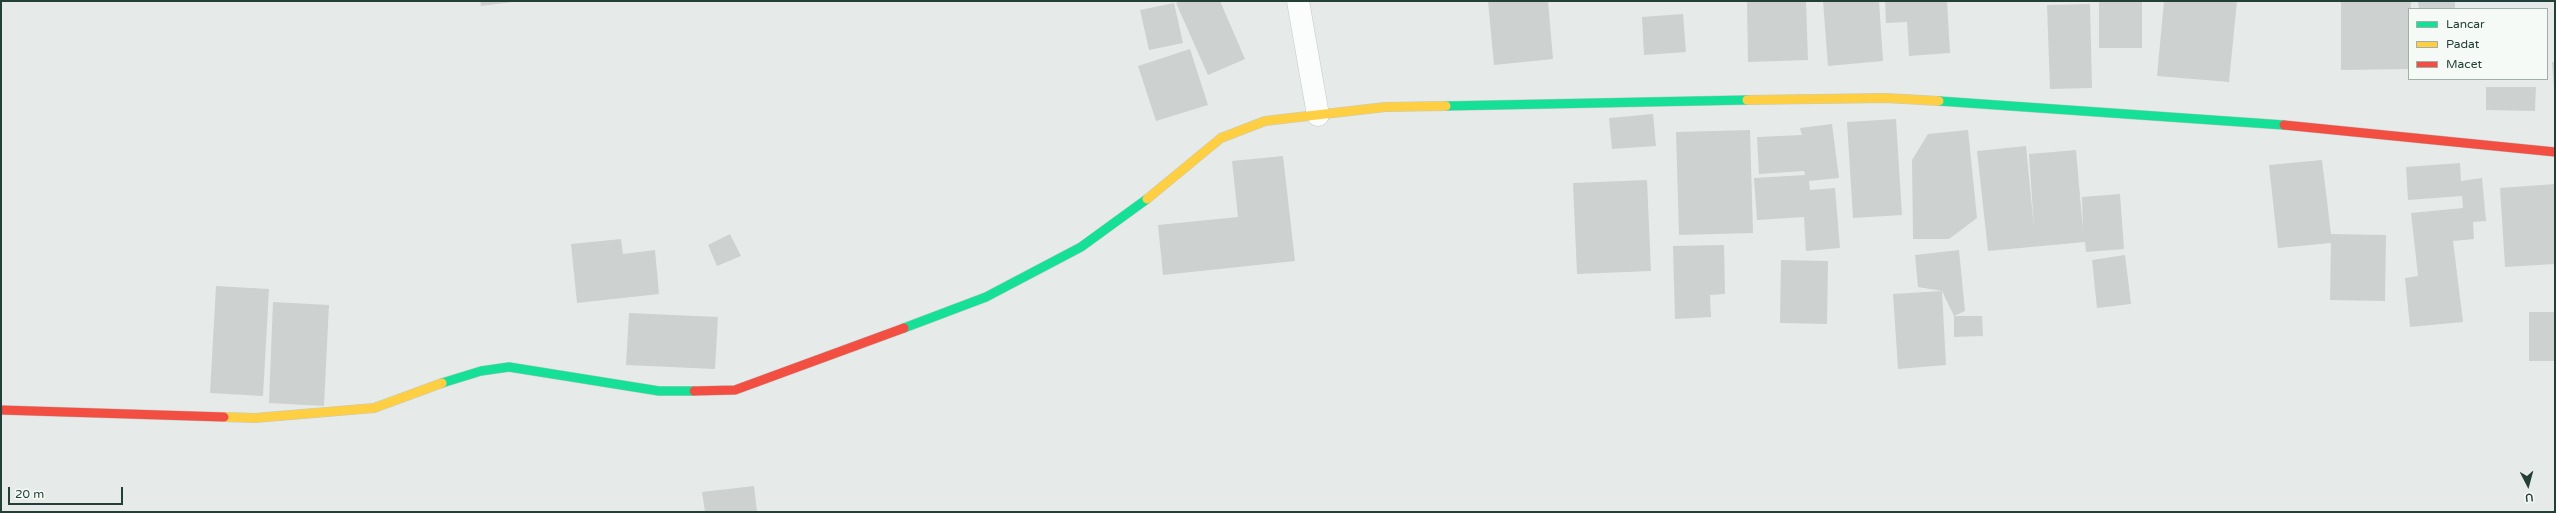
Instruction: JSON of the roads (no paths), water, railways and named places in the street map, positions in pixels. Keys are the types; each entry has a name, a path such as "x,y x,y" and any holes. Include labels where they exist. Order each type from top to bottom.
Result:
{"street":[{"path":"1298,1 1318,115"},
{"path":"1,410 256,418 374,408 422,389 482,371 509,367 659,391 735,390 986,297 1081,247 1162,188 1220,138 1264,121 1385,107 1886,98 2242,121 2555,152"}]}
